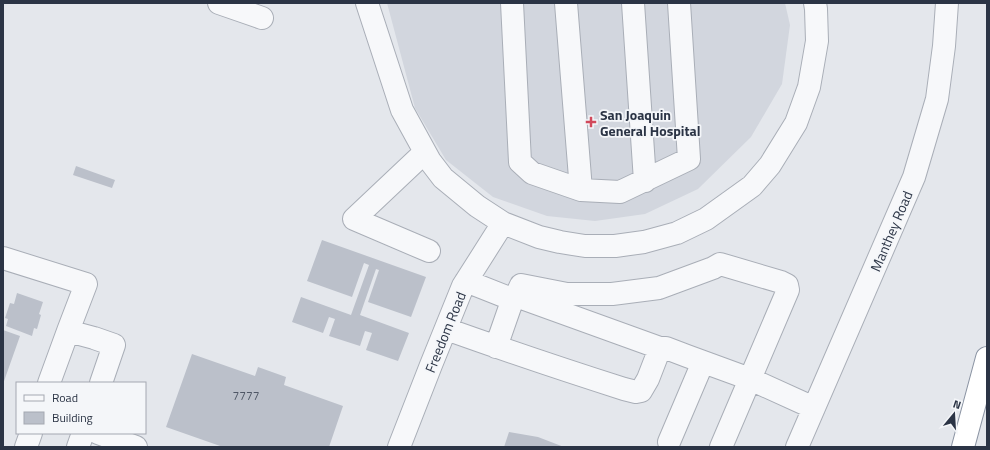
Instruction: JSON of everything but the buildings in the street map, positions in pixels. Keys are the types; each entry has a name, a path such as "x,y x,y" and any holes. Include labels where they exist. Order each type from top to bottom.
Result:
{"highway":[{"path":"963,447 987,358"}],"street":[{"path":"219,3 262,18"},
{"path":"367,3 402,110 430,161 443,178 477,206 502,223 539,237 585,246 615,246 644,242 677,233 706,219 752,186 770,165 796,124 809,87 817,41 815,3"},
{"path":"512,3 520,162 532,173 581,190 620,192 689,159 679,3"},
{"path":"566,3 581,190"},
{"path":"633,3 645,180"},
{"name":"Manthey Road","path":"797,447 914,177 937,99 944,46 947,3"},
{"path":"425,152 354,220 429,251"},
{"name":"Freedom Road","path":"399,447 463,286 502,223"},
{"path":"3,258 86,284 48,382"},
{"path":"517,294 612,294 659,288 720,264 787,285 788,290 721,447"},
{"path":"470,275 660,348 666,348 750,379 814,408"},
{"path":"496,347 511,304 517,294"},
{"path":"446,329 550,366 636,392 641,391 648,379 660,348"},
{"path":"68,331 114,345 101,382"},
{"path":"672,445 703,362"},
{"path":"26,447 30,434"},
{"path":"78,447 83,434"},
{"path":"101,434 136,447"}],"shaded area":[{"name":"San Joaquin General Hospital","path":"387,3 785,3 790,25 782,84 751,137 698,189 645,214 595,221 547,216 493,197 446,160 415,108"}],"place":[{"name":"San Joaquin General Hospital","path":"591,122"}]}
